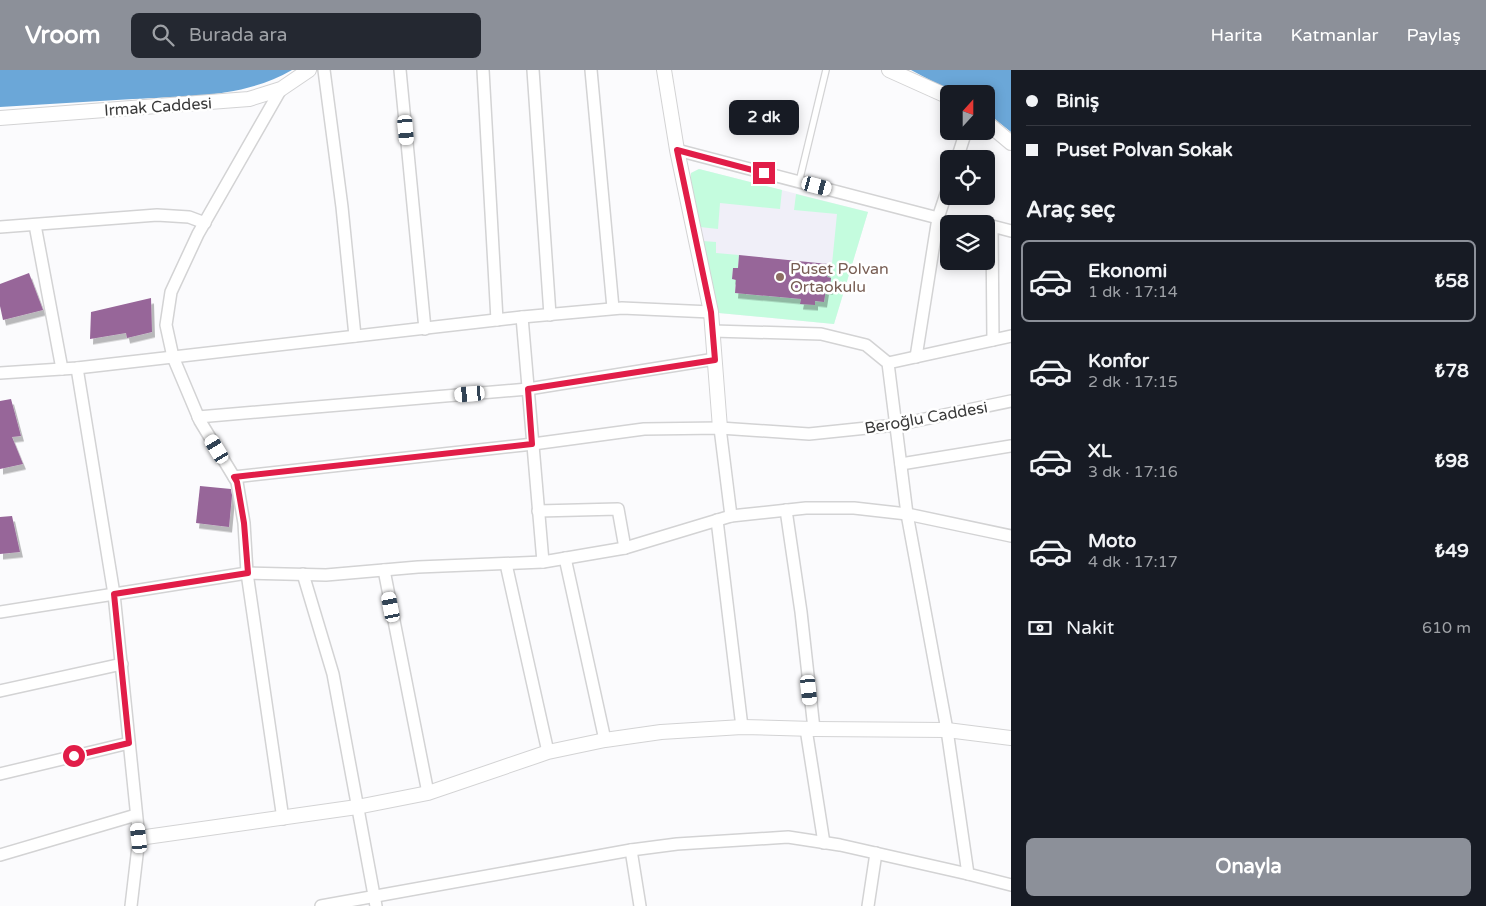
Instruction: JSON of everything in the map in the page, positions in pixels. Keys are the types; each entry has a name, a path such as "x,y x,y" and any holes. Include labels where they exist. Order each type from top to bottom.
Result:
{"street":[{"name":"Irmak Caddesi","path":"0,118 249,99 281,89 309,70"},
{"path":"324,70 342,207 355,336"},
{"path":"400,70 426,329"},
{"path":"483,70 498,320"},
{"path":"533,70 550,314"},
{"path":"591,70 613,308"},
{"path":"664,70 677,150 711,312 720,428 731,516"},
{"path":"889,70 940,93"},
{"path":"281,89 205,223 171,292 166,326 173,357 198,417 237,482 283,819"},
{"path":"995,130 1011,143"},
{"path":"677,150 938,218"},
{"path":"916,356 938,218 942,205"},
{"path":"0,227 157,214 189,217 205,223"},
{"path":"36,225 62,369"},
{"path":"993,340 992,226 1011,231"},
{"path":"0,373 77,368 613,308 711,312"},
{"path":"522,317 543,562"},
{"path":"713,331 821,334 866,345 888,363 907,514 947,730 968,874"},
{"path":"888,363 1011,336"},
{"path":"198,417 528,389 715,360"},
{"path":"77,368 114,594 122,664 139,838 131,906"},
{"name":"Beroğlu Caddesi","path":"234,477 532,444 644,429 720,428 809,434 896,425 1011,401"},
{"path":"901,464 1011,446"},
{"path":"0,612 248,573 326,575 384,570 543,562 625,548 731,516 806,508 854,508 907,514 1011,536"},
{"path":"538,511 618,509 625,548"},
{"path":"786,510 801,612 810,729 824,843"},
{"path":"717,520 742,727"},
{"path":"565,558 605,740"},
{"path":"506,564 548,752"},
{"path":"384,570 428,793"},
{"path":"303,574 333,674 375,901"},
{"path":"0,691 122,664"},
{"path":"139,838 283,819 428,793 548,752 605,740 661,732 742,727 947,730 1011,738"},
{"path":"0,774 129,743"},
{"path":"0,855 136,815"},
{"path":"321,906 375,901 631,850 677,844 788,837 876,853 1011,885"},
{"path":"631,850 640,906"},
{"path":"868,906 876,853"}],"lane":[{"path":"799,182 826,70"}],"shaded area":[{"name":"Puset Polvan Ortaokulu","path":"699,169 868,212 834,324 719,313 690,184 691,173"}],"green space":[{"path":"699,169 782,190 780,209 720,203 718,229 700,227 690,184 691,173"},
{"path":"796,194 868,212 834,324 719,313 703,241 716,242 716,253 739,255 738,268 733,268 732,279 736,280 735,293 801,299 815,305 815,301 824,302 826,289 830,289 831,278 827,277 828,264 832,264 837,214 794,210"}],"water":[{"path":"0,70 292,70 254,86 215,94 0,107"},
{"path":"911,70 1011,70 1011,132 995,119 995,85 940,85"}],"building":[{"path":"739,255 828,264 827,277 831,278 830,289 826,289 824,302 815,301 815,305 800,304 801,299 735,293 736,280 732,279 733,268 738,268"},
{"path":"29,273 43,310 3,320 0,306 0,284"},
{"path":"151,298 152,332 127,338 126,333 90,339 91,312"},
{"path":"11,399 21,436 12,437 23,464 0,469 0,401"},
{"path":"200,486 231,489 229,527 196,523"},
{"path":"12,516 20,552 0,554 0,517"}],"place":[{"name":"Puset Polvan Ortaokulu","path":"780,277"}],"route":[{"path":"74,756 129,743 114,594 248,573 244,523 237,482 234,477 532,444 528,389 715,360 711,312 677,150 764,173"}]}
